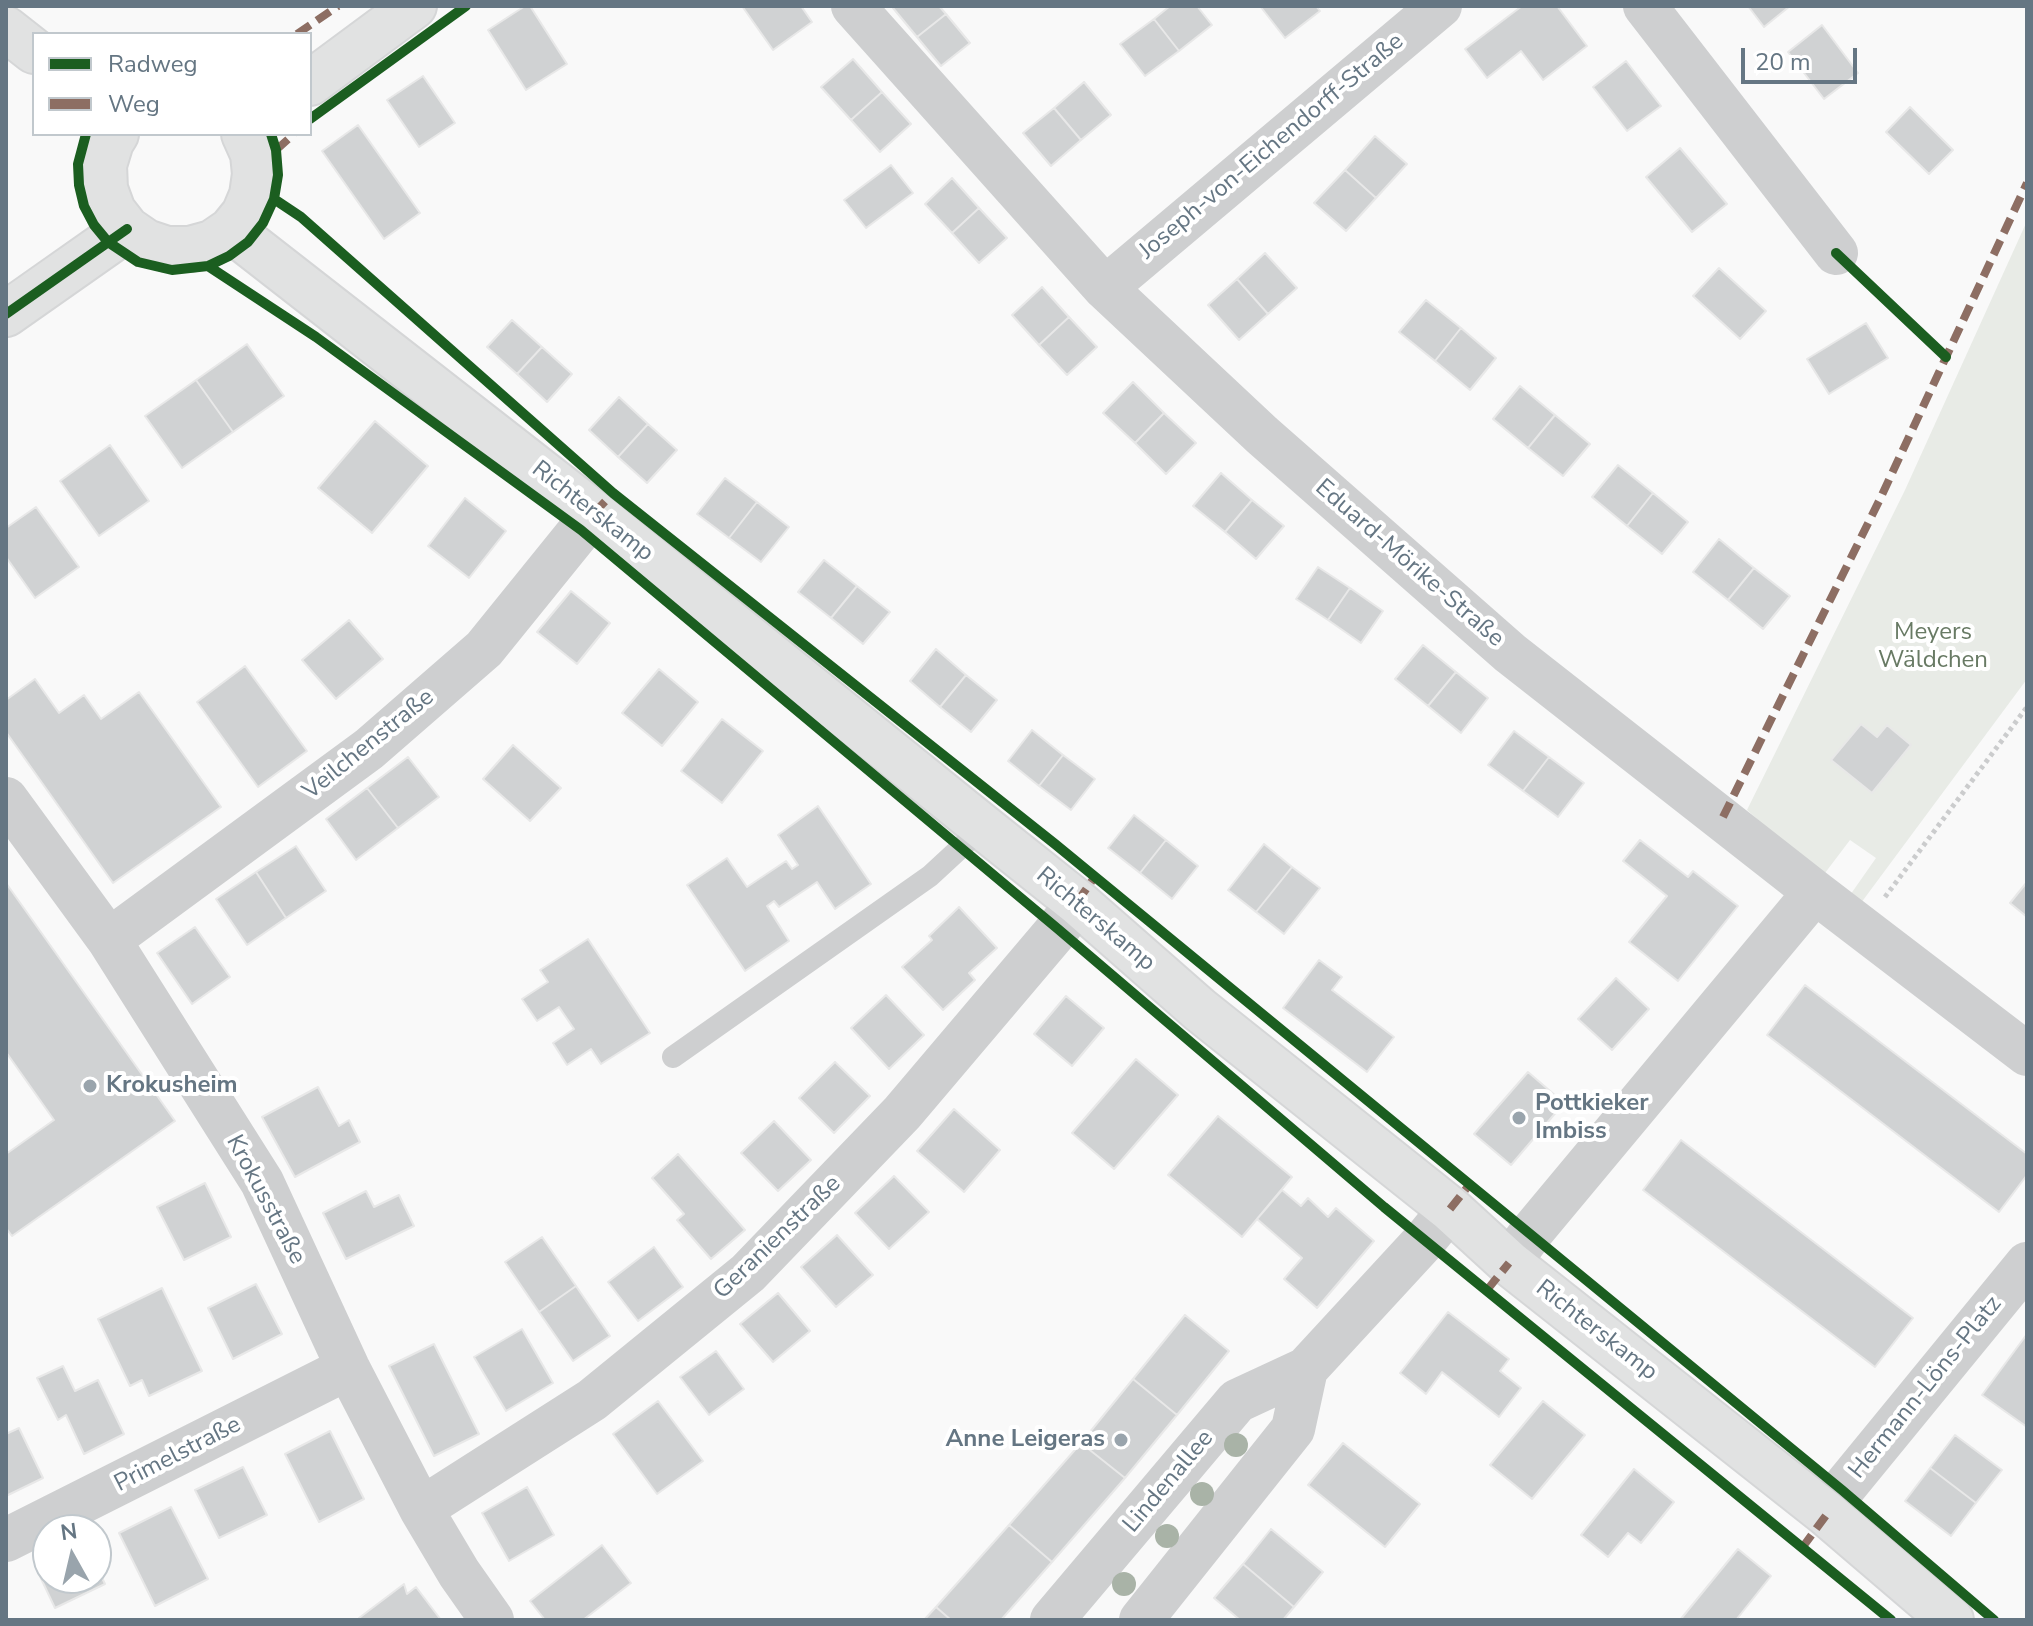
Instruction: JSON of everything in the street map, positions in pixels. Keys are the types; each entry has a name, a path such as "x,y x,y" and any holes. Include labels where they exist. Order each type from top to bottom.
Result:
{"street":[{"path":"312,82 414,6"},
{"name":"Eduard-Mörike-Straße","path":"853,6 1105,288 1262,435 1510,653 2027,1054"},
{"name":"Joseph-von-Eichendorff-Straße","path":"1105,288 1440,6"},
{"path":"1645,6 1836,253"},
{"path":"6,29 32,49"},
{"path":"115,136 104,165 105,189 113,211 127,229 146,242 167,249 190,249 212,243 231,230 244,214 252,195 255,174 253,154 245,136"},
{"path":"6,314 127,229"},
{"name":"Richterskamp","path":"231,230 594,513 1077,902 1200,1010 1450,1209 1509,1263 1827,1514 1951,1620"},
{"name":"Veilchenstraße","path":"109,940 369,749 484,649 594,513"},
{"name":"Krokusstraße","path":"6,799 109,940 262,1182 348,1368 421,1509 459,1573 492,1620"},
{"path":"1509,1263 1815,892"},
{"name":"Geranienstraße","path":"421,1509 592,1400 748,1273 902,1113 1058,929 1077,902"},
{"name":"Lindenallee","path":"1052,1620 1237,1401 1306,1369 1450,1209"},
{"name":"Hermann-Löns-Platz","path":"1827,1514 1842,1490 2027,1264"},
{"name":"Primelstraße","path":"6,1540 348,1368"},
{"path":"1141,1620 1293,1429 1306,1369"}],"lane":[{"path":"673,1057 930,876 983,827"}],"path":[{"path":"1863,927 2027,707"}],"green space":[{"name":"Meyers Wäldchen","path":"2027,221 2027,679 1858,907 1848,898 1876,858 1850,840 1822,877 1747,810 1905,490"}],"building":[{"path":"525,6 530,6 567,64 526,90 488,30"},
{"path":"742,6 801,6 812,22 773,50"},
{"path":"939,6 946,14 917,37 893,8"},
{"path":"1170,6 1197,6 1212,25 1179,51 1154,19"},
{"path":"1260,6 1316,6 1320,11 1285,38"},
{"path":"1522,6 1557,6 1587,46 1543,80 1521,51 1487,78 1465,49"},
{"path":"1748,6 1790,6 1764,27"},
{"path":"946,14 970,43 941,66 917,37"},
{"path":"1154,19 1179,51 1145,76 1120,44"},
{"path":"1822,25 1858,73 1824,99 1788,52"},
{"path":"853,59 882,92 851,120 821,87"},
{"path":"1626,61 1661,106 1627,131 1593,87"},
{"path":"423,76 455,123 419,147 387,100"},
{"path":"1084,82 1111,115 1081,140 1054,108"},
{"path":"882,92 911,124 880,152 851,120"},
{"path":"1910,107 1953,150 1929,174 1886,132"},
{"path":"1054,108 1081,140 1051,166 1023,133"},
{"path":"358,125 420,213 384,239 322,151"},
{"path":"1375,136 1407,164 1376,198 1345,170"},
{"path":"1680,148 1727,204 1692,232 1646,177"},
{"path":"891,165 913,193 866,228 844,200"},
{"path":"1345,170 1376,198 1346,231 1314,203"},
{"path":"952,178 979,208 952,233 925,204"},
{"path":"979,208 1007,238 979,263 952,233"},
{"path":"1265,253 1297,288 1268,314 1237,279"},
{"path":"1719,268 1766,311 1740,339 1693,296"},
{"path":"1237,279 1268,314 1239,340 1208,305"},
{"path":"1042,287 1069,317 1039,345 1012,315"},
{"path":"1426,300 1461,328 1435,361 1399,332"},
{"path":"1069,317 1097,347 1067,375 1039,345"},
{"path":"512,320 542,347 517,374 487,347"},
{"path":"1866,323 1888,358 1829,394 1807,359"},
{"path":"1461,328 1496,358 1470,390 1435,361"},
{"path":"247,344 284,396 233,432 196,380"},
{"path":"542,347 572,374 547,402 517,374"},
{"path":"196,380 233,432 182,468 145,416"},
{"path":"1133,382 1164,413 1135,443 1103,413"},
{"path":"1520,386 1555,415 1528,448 1493,419"},
{"path":"619,397 648,424 618,457 589,430"},
{"path":"1164,413 1196,443 1166,474 1135,443"},
{"path":"1555,415 1590,444 1563,476 1528,448"},
{"path":"375,421 428,466 372,533 318,488"},
{"path":"648,424 677,450 647,483 618,457"},
{"path":"110,445 149,501 99,536 60,481"},
{"path":"1618,465 1653,493 1627,526 1592,497"},
{"path":"1221,473 1252,500 1225,532 1193,506"},
{"path":"725,478 757,502 729,538 697,514"},
{"path":"1653,493 1688,522 1662,554 1627,526"},
{"path":"465,498 506,531 469,578 428,546"},
{"path":"1252,500 1284,526 1256,559 1225,532"},
{"path":"757,502 789,527 761,562 729,538"},
{"path":"36,507 79,567 35,598 6,557 6,528"},
{"path":"1719,539 1754,568 1728,600 1693,572"},
{"path":"824,560 857,586 831,618 798,592"},
{"path":"1318,567 1350,588 1328,620 1296,599"},
{"path":"1754,568 1790,596 1763,629 1728,600"},
{"path":"857,586 890,612 863,644 831,618"},
{"path":"1350,588 1383,611 1361,643 1328,620"},
{"path":"571,591 610,623 577,664 537,632"},
{"path":"349,620 383,659 336,699 302,660"},
{"path":"1423,645 1456,672 1428,706 1395,679"},
{"path":"936,649 966,675 940,707 910,681"},
{"path":"245,666 307,751 258,787 197,702"},
{"path":"659,669 698,702 662,746 622,713"},
{"path":"1456,672 1488,698 1461,733 1428,706"},
{"path":"966,675 997,700 971,732 940,707"},
{"path":"35,679 59,713 84,695 101,719 139,692 221,807 113,883 6,732 6,700"},
{"path":"722,719 763,751 722,803 681,771"},
{"path":"1861,724 1877,737 1887,725 1911,745 1872,793 1831,760"},
{"path":"1032,730 1063,755 1039,786 1008,761"},
{"path":"1514,731 1549,757 1523,791 1488,765"},
{"path":"513,745 561,788 530,821 483,779"},
{"path":"1063,755 1095,779 1071,810 1039,786"},
{"path":"408,757 439,797 398,828 367,788"},
{"path":"1549,757 1584,783 1558,817 1523,791"},
{"path":"367,788 398,828 356,860 326,819"},
{"path":"818,806 871,884 835,909 817,882 779,907 774,901 767,906 789,941 745,971 687,885 727,858 747,887 786,861 792,869 798,865 778,835"},
{"path":"1134,815 1166,840 1140,873 1108,848"},
{"path":"1166,840 1198,866 1172,899 1140,873"},
{"path":"1640,840 1688,877 1693,871 1738,906 1678,981 1629,942 1667,896 1623,861"},
{"path":"1264,844 1292,867 1256,912 1228,890"},
{"path":"296,846 326,891 286,918 256,872"},
{"path":"1292,867 1320,888 1284,934 1256,912"},
{"path":"256,872 286,918 247,945 216,899"},
{"path":"2027,882 2027,917 2010,903"},
{"name":"Krokusheim","path":"6,883 175,1121 12,1236 6,1228 6,1154 54,1120 6,1052"},
{"path":"959,907 997,948 969,973 975,980 943,1010 902,967 932,940 929,936"},
{"path":"195,927 230,977 192,1004 157,953"},
{"path":"588,939 650,1033 601,1064 591,1049 567,1065 553,1043 574,1029 559,1007 537,1021 522,999 548,982 540,970"},
{"path":"1319,960 1342,977 1332,990 1394,1037 1367,1072 1283,1008"},
{"path":"1616,978 1649,1009 1612,1050 1578,1019"},
{"path":"1805,985 2027,1154 2027,1175 1999,1212 1767,1035"},
{"path":"886,995 924,1035 889,1069 851,1028"},
{"path":"1066,996 1104,1028 1072,1066 1034,1034"},
{"path":"1136,1059 1178,1095 1114,1169 1072,1133"},
{"path":"835,1062 870,1096 834,1133 799,1098"},
{"name":"Pottkieker Imbiss","path":"1528,1072 1564,1103 1511,1165 1474,1134"},
{"path":"318,1087 339,1126 349,1120 360,1142 295,1177 262,1117"},
{"path":"954,1109 1000,1150 964,1192 917,1151"},
{"path":"1218,1116 1292,1177 1242,1237 1168,1175"},
{"path":"774,1121 811,1160 778,1191 741,1153"},
{"path":"1681,1140 1913,1318 1875,1367 1643,1190"},
{"path":"678,1154 745,1230 711,1259 677,1220 684,1214 652,1178"},
{"path":"894,1176 929,1212 889,1249 855,1213"},
{"path":"205,1183 231,1237 184,1260 157,1207"},
{"path":"1282,1190 1301,1206 1308,1198 1328,1217 1336,1208 1374,1241 1317,1308 1284,1279 1302,1258 1257,1219"},
{"path":"366,1191 374,1207 399,1195 414,1226 346,1259 323,1213"},
{"path":"837,1235 873,1275 836,1307 801,1267"},
{"path":"542,1237 576,1286 539,1312 505,1262"},
{"path":"654,1247 683,1287 638,1321 608,1282"},
{"path":"256,1284 282,1334 233,1359 208,1308"},
{"path":"576,1286 610,1336 573,1361 539,1312"},
{"path":"162,1288 202,1371 149,1396 142,1380 130,1386 98,1319"},
{"path":"778,1293 810,1331 773,1362 740,1324"},
{"path":"1448,1312 1509,1359 1500,1371 1521,1388 1499,1417 1442,1372 1426,1394 1400,1373"},
{"path":"1185,1315 1229,1351 1177,1415 1133,1379"},
{"path":"522,1329 553,1383 506,1411 474,1357"},
{"path":"2027,1334 2027,1427 1982,1395"},
{"path":"434,1344 479,1434 434,1456 389,1366"},
{"path":"716,1351 744,1389 709,1415 680,1377"},
{"path":"63,1366 75,1391 98,1380 124,1434 84,1454 66,1415 58,1420 37,1378"},
{"path":"1133,1379 1177,1415 1125,1478 1081,1443"},
{"path":"658,1401 703,1461 657,1494 613,1434"},
{"path":"1543,1401 1585,1435 1532,1499 1490,1465"},
{"path":"19,1428 43,1478 6,1496 6,1434"},
{"path":"330,1431 364,1499 319,1522 285,1454"},
{"path":"1955,1435 2002,1470 1976,1503 1930,1468"},
{"path":"1081,1443 1125,1478 1052,1562 1009,1525"},
{"path":"1343,1443 1420,1504 1385,1547 1308,1485"},
{"path":"243,1467 267,1515 219,1538 195,1490"},
{"path":"1930,1468 1976,1503 1951,1536 1905,1501"},
{"path":"1634,1469 1674,1502 1641,1543 1628,1533 1608,1557 1581,1535"},
{"path":"527,1487 554,1535 509,1561 482,1513"},
{"path":"171,1507 208,1579 155,1606 119,1533"},
{"path":"1009,1525 1052,1562 1001,1620 951,1620 936,1607"},
{"path":"1271,1529 1323,1572 1294,1607 1243,1564"},
{"path":"602,1545 631,1583 583,1620 545,1620 530,1601"},
{"path":"1738,1549 1771,1576 1736,1620 1680,1620"},
{"path":"1243,1564 1294,1607 1283,1620 1240,1620 1214,1598"},
{"path":"404,1584 407,1594 416,1587 441,1620 360,1620 359,1618"},
{"path":"48,1594 84,1594 55,1608"},
{"path":"936,1607 951,1620 924,1620"}],"marked path":[{"path":"300,32 338,6"},
{"path":"276,150 292,136"},
{"path":"1723,817 1881,497 2027,183"},
{"path":"594,513 613,493"},
{"path":"1077,902 1094,878"},
{"path":"1450,1209 1470,1184"},
{"path":"1487,1290 1509,1263"},
{"path":"1802,1548 1827,1514"}],"cycle path":[{"path":"312,118 466,6"},
{"path":"85,136 78,164 79,185 84,206 94,225 108,242 138,262 172,270 208,266 229,256 248,242 263,223 274,199 278,175 272,136"},
{"path":"274,199 301,217 613,493 1055,844 1842,1490 1994,1620"},
{"path":"6,314 127,229"},
{"path":"1836,253 1946,357"},
{"path":"208,266 316,337 581,530 1058,929 1384,1207 1891,1620"}],"place":[{"name":"Krokusheim","path":"90,1086"},
{"name":"Pottkieker Imbiss","path":"1519,1118"},
{"name":"Anne Leigeras","path":"1121,1440"}]}
